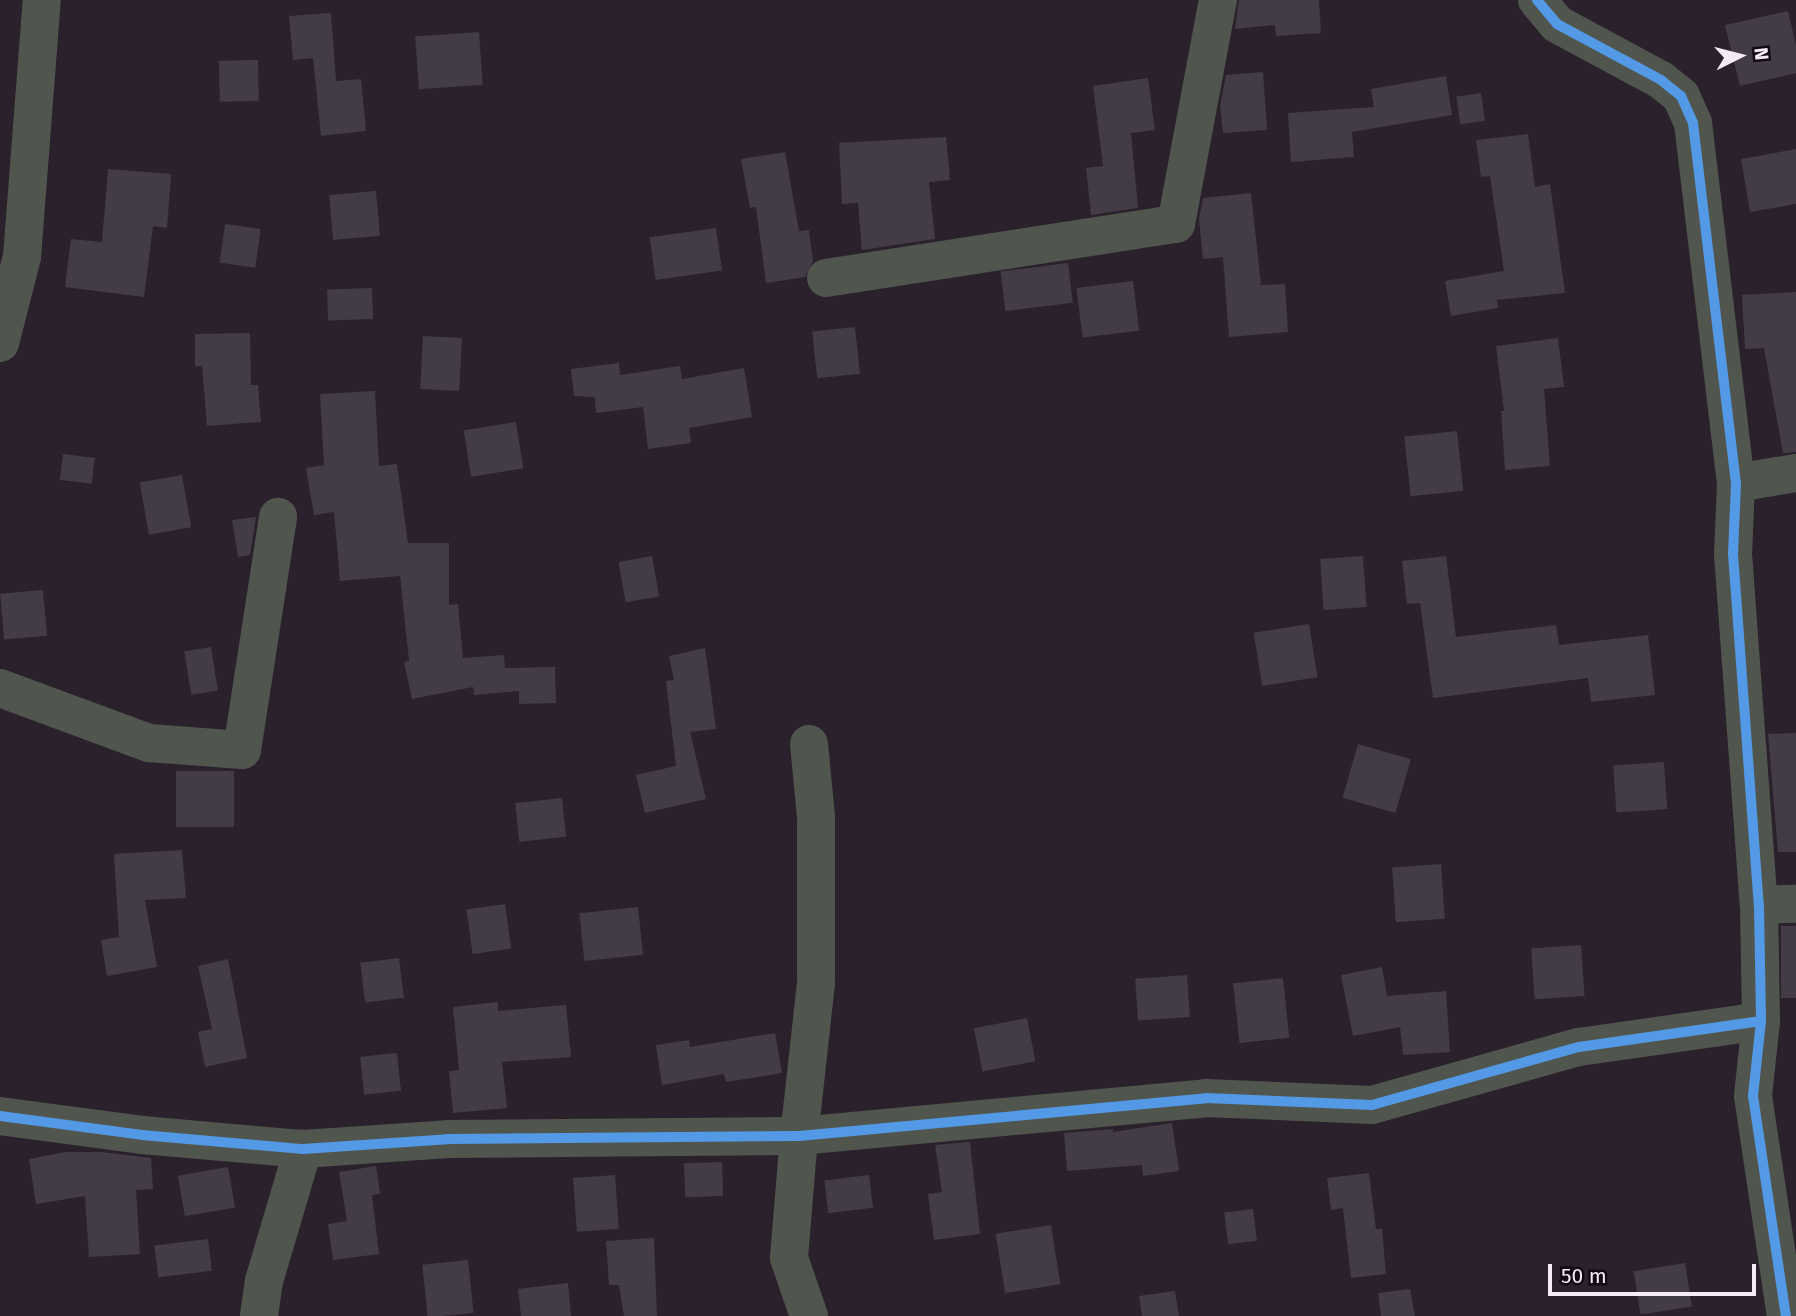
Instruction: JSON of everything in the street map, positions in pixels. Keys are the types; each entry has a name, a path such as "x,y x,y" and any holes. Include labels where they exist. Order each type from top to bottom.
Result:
{"street":[{"path":"0,343 22,257 41,0"},
{"path":"826,278 1176,223 1218,0"},
{"path":"1537,0 1557,24 1661,80 1681,96 1693,123 1736,483 1733,554 1759,905 1762,1021 1753,1096 1786,1316"},
{"path":"1736,483 1796,473"},
{"path":"0,688 149,743 242,750 278,517"},
{"path":"809,744 816,817 816,984 789,1258 809,1316"},
{"path":"1759,905 1796,904"},
{"path":"0,1116 142,1135 303,1149 448,1139 799,1136 1206,1098 1372,1105 1579,1047 1762,1021"},
{"path":"259,1316 264,1281 303,1149"}],"building":[{"path":"1239,0 1319,0 1321,33 1276,36 1275,25 1235,29"},
{"path":"1788,11 1796,45 1796,73 1740,86 1725,25"},
{"path":"331,13 336,81 361,79 366,131 321,136 313,58 293,60 289,16"},
{"path":"479,32 483,85 419,89 415,36"},
{"path":"258,60 259,101 220,102 219,61"},
{"path":"1263,72 1267,130 1223,133 1220,106 1226,75"},
{"path":"1446,76 1452,115 1352,132 1354,157 1291,162 1288,113 1374,107 1371,89"},
{"path":"1148,78 1155,130 1131,133 1138,208 1091,215 1086,168 1103,166 1093,86"},
{"path":"1481,93 1485,121 1460,124 1456,96"},
{"path":"1528,134 1535,187 1550,184 1565,293 1497,300 1498,308 1451,316 1445,281 1504,271 1490,176 1481,177 1476,140"},
{"path":"946,137 950,180 929,182 935,239 862,250 858,203 842,204 839,143"},
{"path":"1796,149 1796,204 1750,212 1741,159"},
{"path":"785,152 799,231 809,230 813,261 805,277 766,283 756,207 750,208 741,159"},
{"path":"108,169 171,174 167,228 153,226 144,297 65,287 71,239 102,242"},
{"path":"376,191 380,236 333,240 329,195"},
{"path":"1251,193 1261,285 1285,284 1288,332 1229,337 1223,257 1203,259 1199,219 1203,198"},
{"path":"225,224 261,229 255,268 220,263"},
{"path":"716,228 722,271 656,280 650,237"},
{"path":"1068,263 1073,303 1005,311 1001,271"},
{"path":"1133,281 1139,331 1083,338 1076,288"},
{"path":"372,288 373,319 328,321 327,290"},
{"path":"1796,292 1796,452 1783,453 1764,348 1745,349 1742,295"},
{"path":"855,327 860,374 817,378 812,331"},
{"path":"250,333 251,385 258,385 261,422 207,426 202,366 195,366 195,334"},
{"path":"423,336 462,338 459,391 420,389"},
{"path":"1558,338 1564,387 1544,389 1550,466 1505,470 1501,411 1504,411 1496,346"},
{"path":"619,363 620,375 680,366 682,379 744,368 752,417 689,428 691,443 648,449 643,407 596,413 595,397 574,396 571,369"},
{"path":"375,391 379,466 397,464 408,543 449,543 449,605 458,604 463,658 504,655 505,668 555,667 556,703 519,704 519,691 474,695 473,687 412,699 404,662 409,661 400,576 340,581 334,512 314,515 306,468 324,465 320,394"},
{"path":"516,422 523,468 471,477 464,430"},
{"path":"1457,431 1463,491 1411,496 1404,437"},
{"path":"63,454 95,458 92,484 60,480"},
{"path":"182,475 191,527 149,535 140,482"},
{"path":"256,517 250,555 238,557 232,520"},
{"path":"652,556 659,596 626,602 619,562"},
{"path":"1363,556 1367,607 1324,610 1320,559"},
{"path":"1446,556 1456,637 1556,625 1559,645 1648,635 1655,695 1591,702 1588,678 1433,698 1420,603 1407,604 1402,561"},
{"path":"43,590 47,636 4,640 0,594"},
{"path":"1309,624 1317,677 1262,686 1254,633"},
{"path":"211,647 218,690 191,695 184,651"},
{"path":"705,648 716,729 690,732 706,799 645,813 636,775 676,766 666,681 674,680 669,656"},
{"path":"1796,733 1796,852 1778,852 1768,734"},
{"path":"1358,744 1411,759 1395,813 1343,798"},
{"path":"1664,762 1667,809 1616,812 1613,766"},
{"path":"176,771 234,771 234,827 176,827"},
{"path":"562,798 566,837 519,842 515,803"},
{"path":"182,850 186,898 145,900 157,967 107,976 101,940 119,937 114,854"},
{"path":"1441,864 1445,919 1396,922 1392,867"},
{"path":"505,904 511,949 473,954 466,909"},
{"path":"638,907 643,955 584,961 579,913"},
{"path":"1781,926 1796,926 1796,998 1781,998"},
{"path":"1581,945 1585,996 1535,999 1531,948"},
{"path":"399,958 404,998 365,1002 360,963"},
{"path":"228,959 247,1058 205,1067 198,1032 212,1029 198,966"},
{"path":"1382,967 1387,996 1446,991 1450,1052 1403,1055 1400,1027 1353,1036 1341,975"},
{"path":"1187,975 1190,1017 1138,1021 1135,979"},
{"path":"1283,978 1289,1038 1240,1043 1233,983"},
{"path":"498,1002 498,1011 566,1005 571,1057 502,1062 507,1108 453,1113 449,1071 459,1070 453,1007"},
{"path":"1027,1018 1035,1061 982,1071 974,1028"},
{"path":"775,1033 782,1073 726,1082 724,1074 662,1085 656,1045 689,1040 690,1047"},
{"path":"397,1053 401,1091 364,1095 360,1057"},
{"path":"1172,1123 1179,1171 1143,1176 1142,1165 1067,1171 1064,1133 1113,1129 1113,1132"},
{"path":"970,1142 980,1234 934,1240 928,1194 942,1192 935,1145"},
{"path":"66,1152 102,1152 151,1158 153,1189 136,1190 140,1254 89,1257 85,1196 36,1204 29,1159"},
{"path":"722,1162 723,1196 685,1197 684,1163"},
{"path":"376,1166 380,1194 372,1195 379,1254 333,1260 328,1224 347,1221 339,1172"},
{"path":"228,1167 235,1207 185,1216 178,1176"},
{"path":"1369,1173 1376,1229 1382,1229 1386,1274 1351,1278 1343,1208 1331,1210 1327,1178"},
{"path":"615,1175 619,1229 577,1232 573,1178"},
{"path":"869,1175 873,1208 828,1213 824,1180"},
{"path":"1253,1209 1257,1241 1228,1244 1224,1213"},
{"path":"1051,1225 1060,1284 1005,1293 996,1234"},
{"path":"654,1238 657,1316 624,1316 619,1285 609,1285 606,1241"},
{"path":"208,1239 212,1271 158,1277 154,1246"},
{"path":"468,1260 474,1313 428,1316 422,1265"},
{"path":"1685,1263 1692,1306 1641,1315 1634,1271"},
{"path":"568,1283 571,1316 521,1316 518,1289"},
{"path":"1410,1289 1415,1316 1381,1316 1378,1293"},
{"path":"1175,1291 1179,1316 1142,1316 1139,1296"}],"cycle path":[{"path":"1537,0 1557,24 1661,80 1681,96 1693,123 1736,483 1733,554 1759,905 1761,1021 1753,1096 1786,1316"},
{"path":"0,1116 142,1135 303,1149 448,1139 799,1136 1206,1098 1372,1105 1579,1047 1761,1021"}]}
